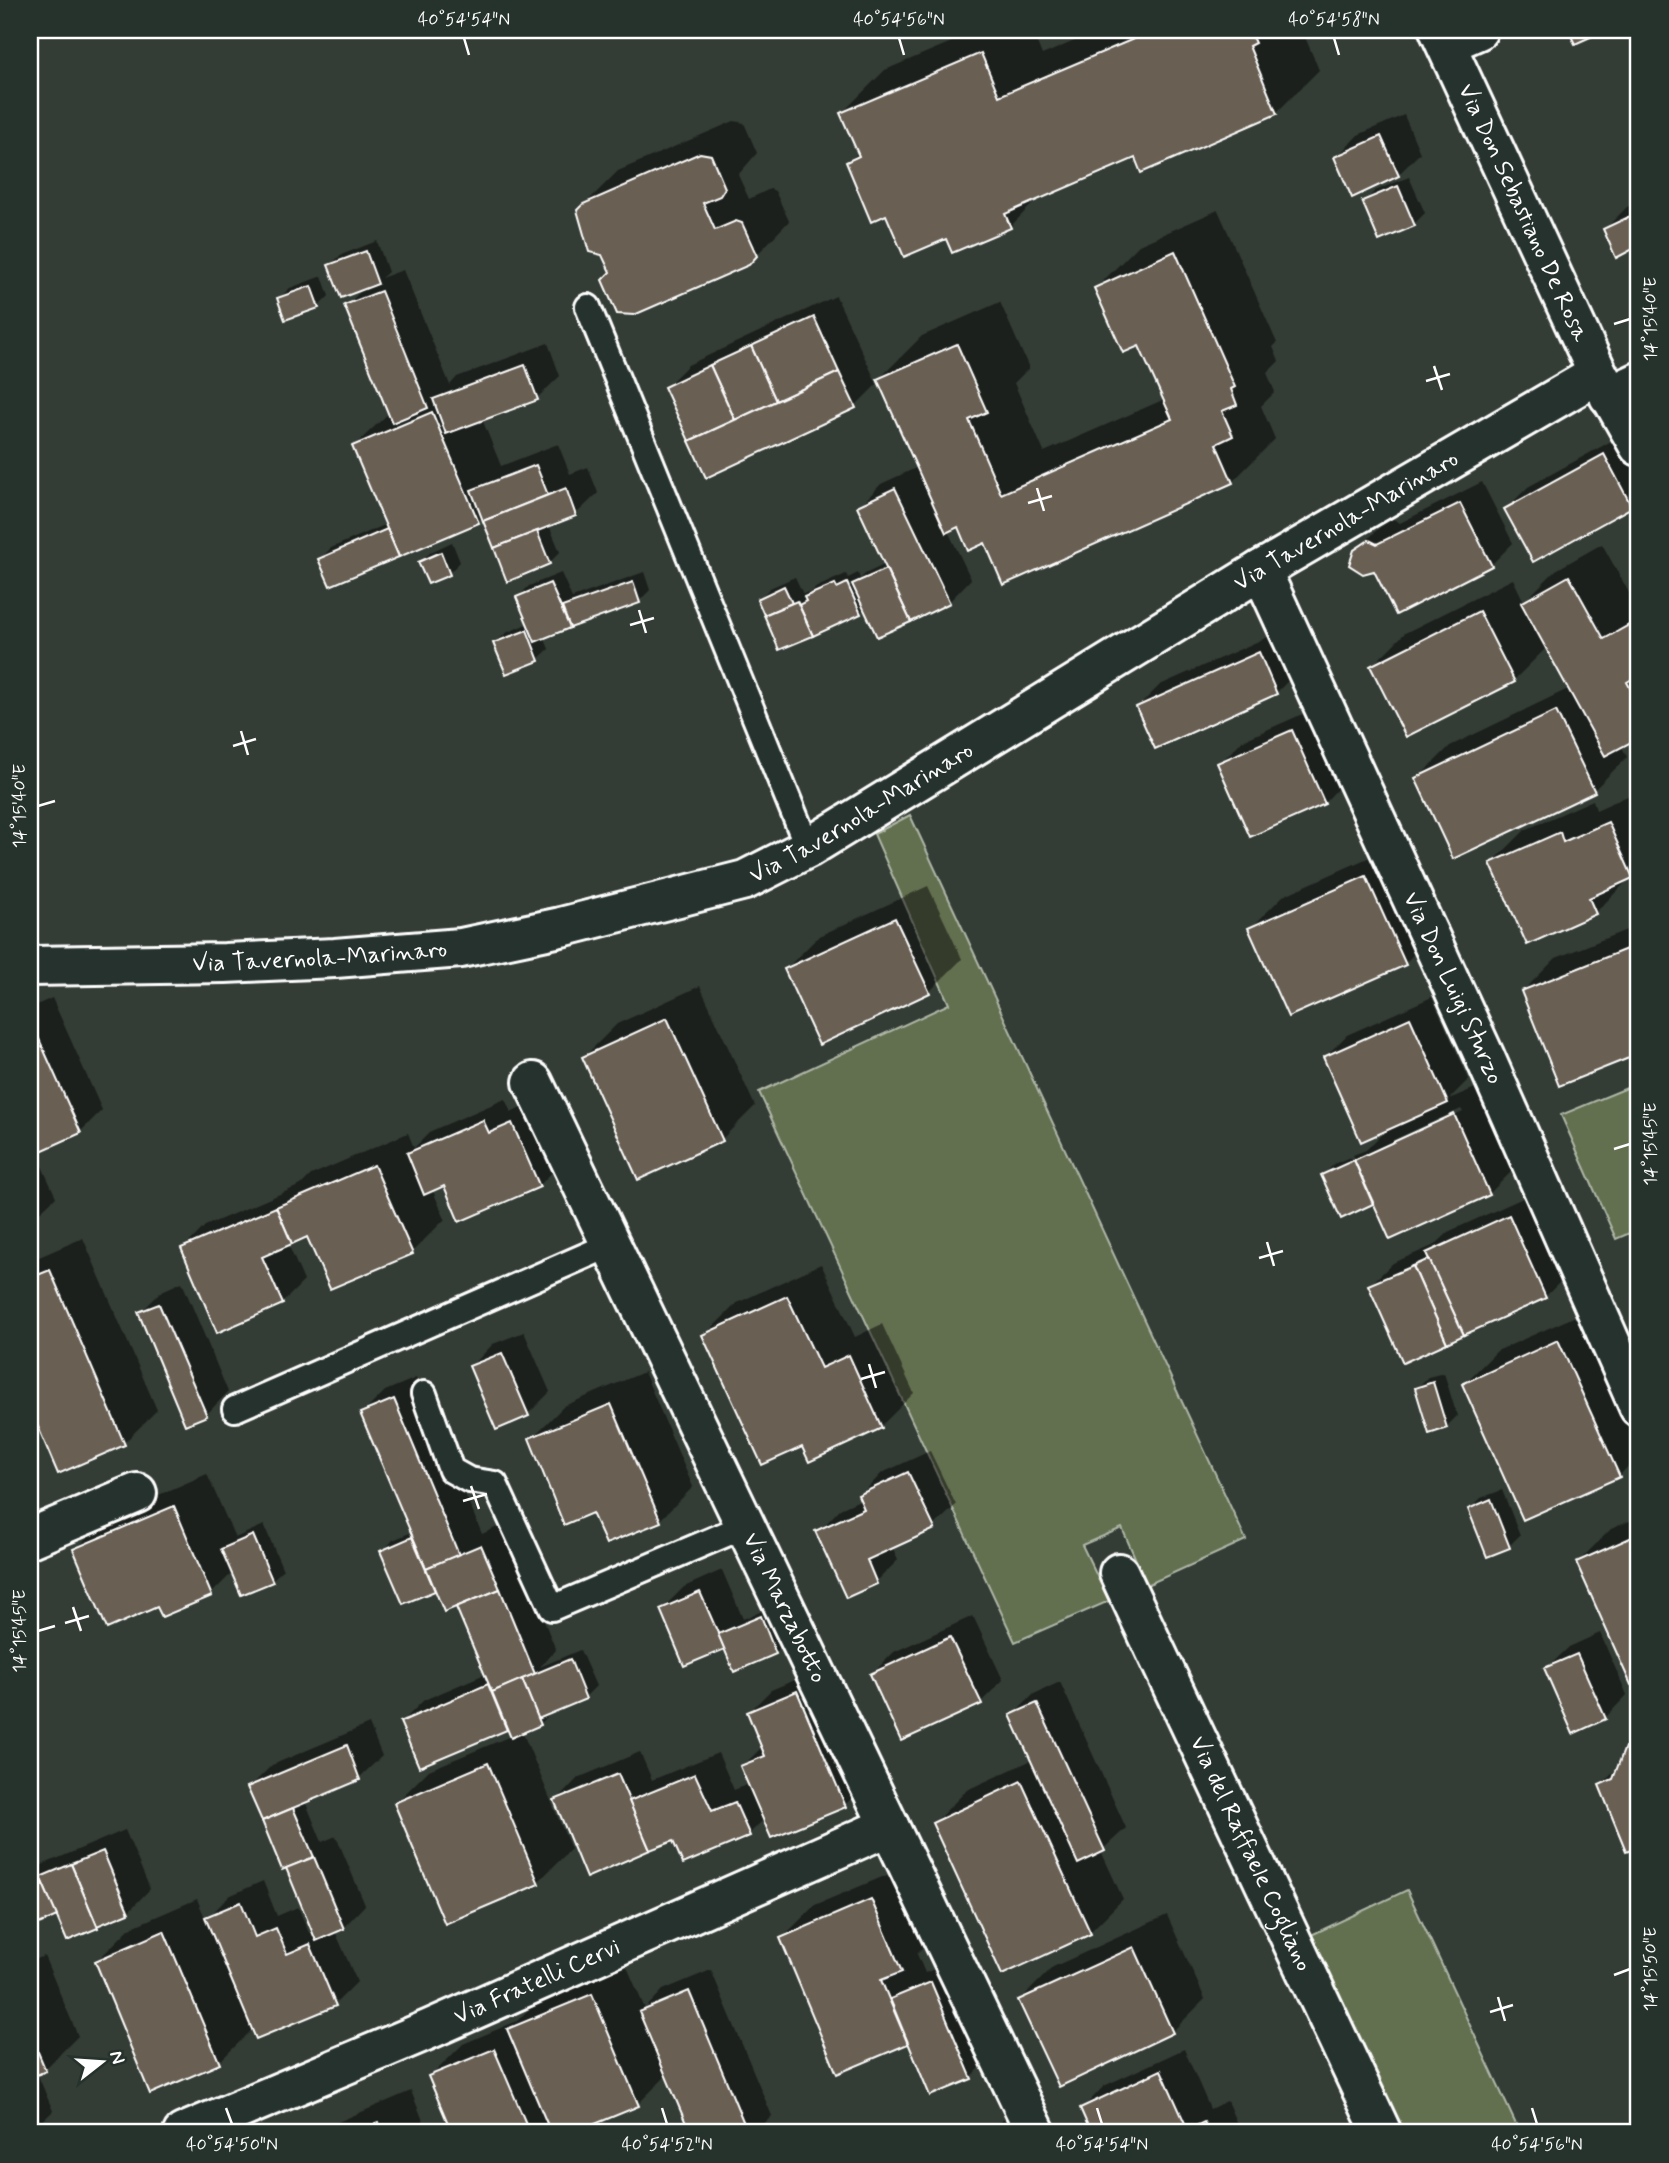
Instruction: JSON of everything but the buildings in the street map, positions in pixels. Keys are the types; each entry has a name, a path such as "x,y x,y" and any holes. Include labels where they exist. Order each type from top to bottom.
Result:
{"street":[{"name":"Via Don Sebastiano De Rosa","path":"1455,35 1615,384 1639,446"},
{"name":"Via Tavernola-Marinaro","path":"30,966 225,963 461,948 561,927 746,880 808,848 1261,570 1615,384"},
{"name":"Via Don Luigi Sturzo","path":"1261,570 1484,1055 1639,1407"},
{"name":"Via Marzabotto","path":"533,1082 1036,2133"},
{"path":"30,1538 137,1493"},
{"name":"Via del Raffaele Cogliano","path":"1119,1573 1382,2133"},
{"name":"Via Fratelli Cervi","path":"183,2133 430,2029 889,1826"}],"lane":[{"path":"588,307 808,848"},
{"path":"235,1409 610,1245"},
{"path":"424,1394 451,1470 469,1480 495,1484 552,1608 745,1526"}],"green space":[{"path":"910,815 1246,1540 1147,1585 1122,1528 1082,1545 1109,1601 1015,1642 759,1092 949,1004 874,834"},
{"path":"1639,1083 1639,1229 1616,1239 1561,1115"},
{"path":"1407,1890 1520,2133 1400,2133 1309,1936"}]}
